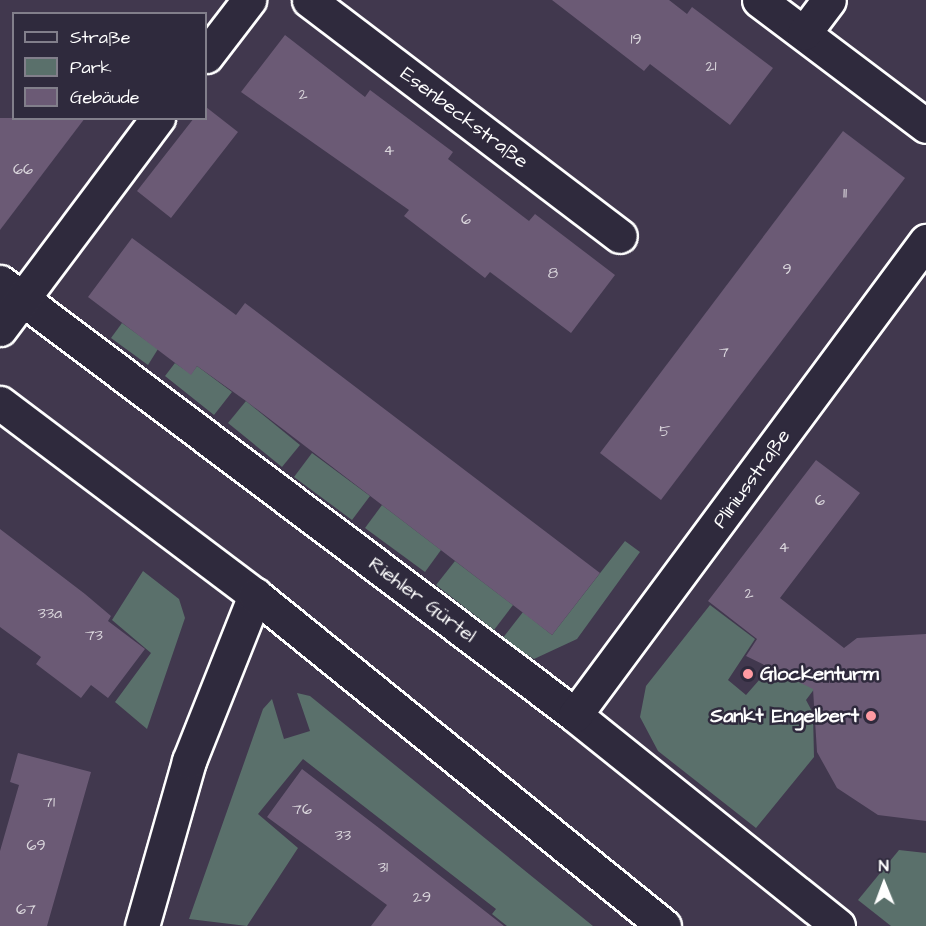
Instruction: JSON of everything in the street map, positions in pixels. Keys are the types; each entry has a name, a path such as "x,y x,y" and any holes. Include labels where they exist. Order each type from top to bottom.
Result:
{"street":[{"path":"207,55 249,0"},
{"name":"Esenbeckstraße","path":"309,0 620,236"},
{"path":"759,0 926,126"},
{"path":"804,33 829,0"},
{"path":"0,329 11,290 156,120"},
{"name":"Pliniusstraße","path":"575,715 926,241"},
{"name":"Riehler Gürtel","path":"11,290 575,715 838,926"},
{"path":"0,403 255,595 664,926"},
{"path":"142,926 189,761 255,595"}],"green space":[{"path":"122,323 158,349 148,365 111,338"},
{"path":"175,363 191,374 197,366 232,392 214,415 165,376"},
{"path":"246,401 300,445 282,467 228,423"},
{"path":"312,453 370,496 352,520 294,477"},
{"path":"382,505 441,550 425,572 365,528"},
{"path":"625,541 640,552 577,639 534,659 502,639 523,612 552,635"},
{"path":"455,561 513,605 494,630 436,585"},
{"path":"143,571 179,599 185,618 147,729 115,702 151,653 112,620"},
{"path":"710,605 755,639 728,680 746,695 782,654 818,684 806,700 813,713 814,757 756,828 658,751 640,717 646,686"},
{"path":"297,693 310,696 593,926 507,926 492,914 496,909 303,759 258,814 298,848 247,926 189,919 263,709 272,699 284,739 310,731"},
{"path":"899,850 926,853 926,926 891,926 858,900"}],"building":[{"path":"552,0 669,0 687,14 692,7 773,68 730,125 650,64 644,71"},
{"path":"285,35 365,97 370,90 453,152 448,159 529,221 535,214 615,275 571,333 490,272 485,278 404,216 409,210 241,92"},
{"path":"207,108 238,132 171,218 137,191 192,120 207,120"},
{"path":"0,118 83,120 0,230"},
{"path":"843,131 905,178 661,500 600,453"},
{"path":"132,238 236,315 245,303 600,573 552,635 246,401 197,366 191,375 88,297"},
{"path":"816,460 860,493 780,598 844,648 857,638 926,634 926,821 878,815 837,788 817,752 813,689 746,656 757,639 708,601"},
{"path":"0,529 85,594 111,616 108,621 145,649 108,698 91,685 81,698 36,664 41,657 0,627"},
{"path":"18,753 91,772 47,926 0,926 0,851 19,785 10,782"},
{"path":"302,769 504,926 371,926 387,905 267,817"}],"place":[{"name":"Glockenturm","path":"748,674"},
{"name":"Sankt Engelbert","path":"871,716"}]}
